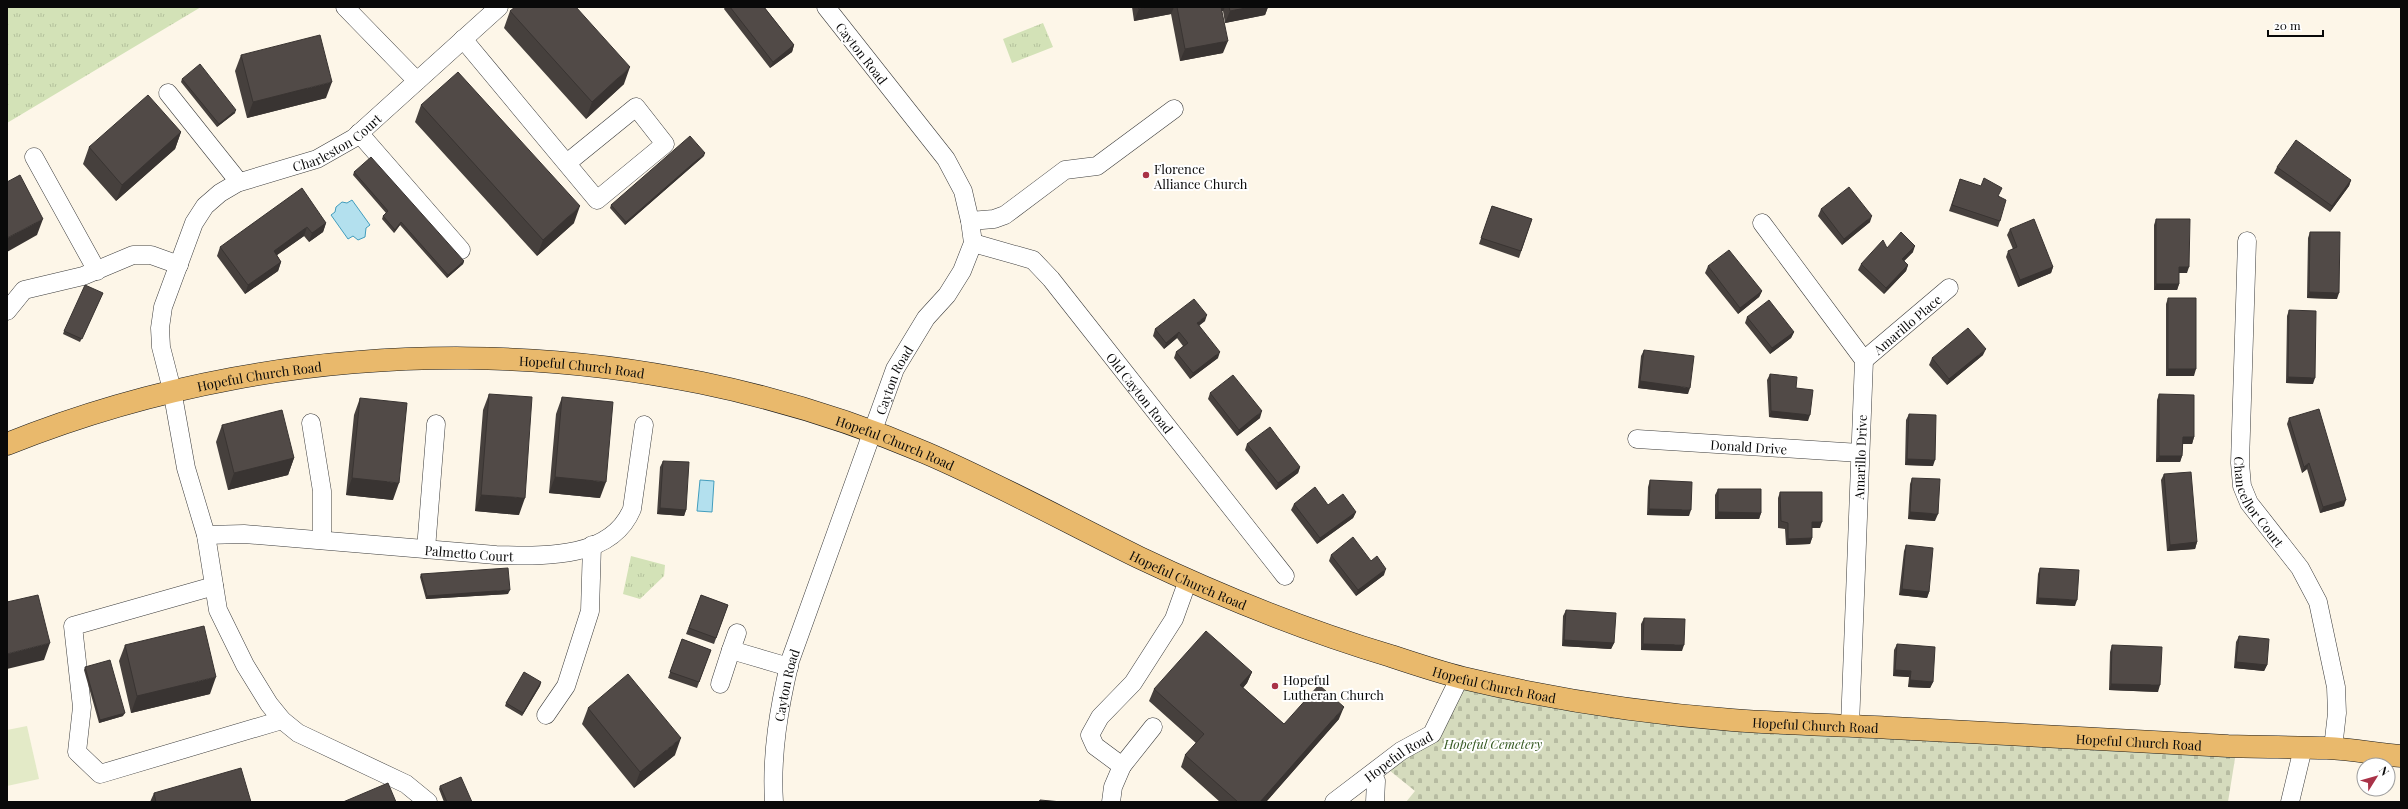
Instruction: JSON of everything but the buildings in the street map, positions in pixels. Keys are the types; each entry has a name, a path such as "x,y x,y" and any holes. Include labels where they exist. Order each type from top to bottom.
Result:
{"main road":[{"name":"Hopeful Church Road","path":"7,444 113,406 172,390 257,373 340,362 446,357 530,360 614,368 697,382 779,402 872,432 969,472 1188,580 1296,625 1460,678 1574,700 1678,715 1734,720 2237,746 2334,748 2401,756"}],"street":[{"path":"345,7 417,81"},
{"name":"Charleston Court","path":"172,390 162,347 160,328 164,307 194,222 205,206 220,192 239,182 317,159 359,134 499,7"},
{"name":"Cayton Road","path":"774,802 775,740 782,697 789,667 872,432 895,369 926,318 947,295 962,271 973,243 970,221 963,191 946,159 826,7"},
{"path":"463,39 597,200 665,144 636,107 567,163"},
{"path":"168,93 239,182"},
{"path":"970,221 994,219 1005,215 1065,170 1097,166 1174,109"},
{"path":"359,134 461,250"},
{"path":"34,157 96,271"},
{"path":"1762,223 1864,360"},
{"name":"Chancellor Court","path":"2247,241 2240,463 2242,486 2249,503 2300,568 2318,602 2336,687 2337,713 2334,748"},
{"name":"Old Cayton Road","path":"973,243 1033,260 1051,279 1285,576"},
{"path":"7,311 24,290 96,271 133,255 151,255 179,265"},
{"name":"Amarillo Place","path":"1864,360 1948,288"},
{"name":"Amarillo Drive","path":"1850,726 1864,360"},
{"path":"172,390 186,468 206,535 218,610 244,665 269,704 282,720 298,733 406,784 428,802"},
{"path":"311,423 322,492 322,540"},
{"path":"426,549 436,424"},
{"name":"Palmetto Court","path":"206,535 244,534 496,555 535,556 579,550 617,532 629,516 632,509 644,425"},
{"name":"Donald Drive","path":"1637,439 1860,453"},
{"path":"546,715 566,686 590,611 592,545"},
{"path":"1122,766 1095,746 1090,736 1100,717 1133,684 1174,619 1188,580"},
{"path":"214,586 73,626 82,707 77,752 100,774 282,720"},
{"path":"720,684 734,641 789,667"},
{"name":"Hopeful Road","path":"1334,802 1401,751 1432,734 1460,678"},
{"path":"1111,802 1113,787 1122,766 1153,726"},
{"path":"2290,802 2303,748"},
{"path":"1372,774 1376,782 1375,802"}],"green space":[{"path":"7,7 201,7 7,123"},
{"path":"1043,23 1053,47 1012,63 1003,39"},
{"path":"631,556 665,565 664,576 640,599 623,594"},
{"name":"Hopeful Cemetery","path":"1460,677 1567,699 2237,746 2228,802 1406,802 1415,791 1384,766 1432,734"},
{"path":"27,726 39,779 7,786 7,730"}],"water":[{"path":"352,200 370,225 366,228 365,237 358,240 353,236 348,239 331,215 335,212 336,207 342,202 347,203"},
{"path":"700,480 714,481 712,512 697,511"}],"place":[{"name":"Florence Alliance Church","path":"1146,175"},
{"name":"Hopeful Lutheran Church","path":"1275,686"}]}
